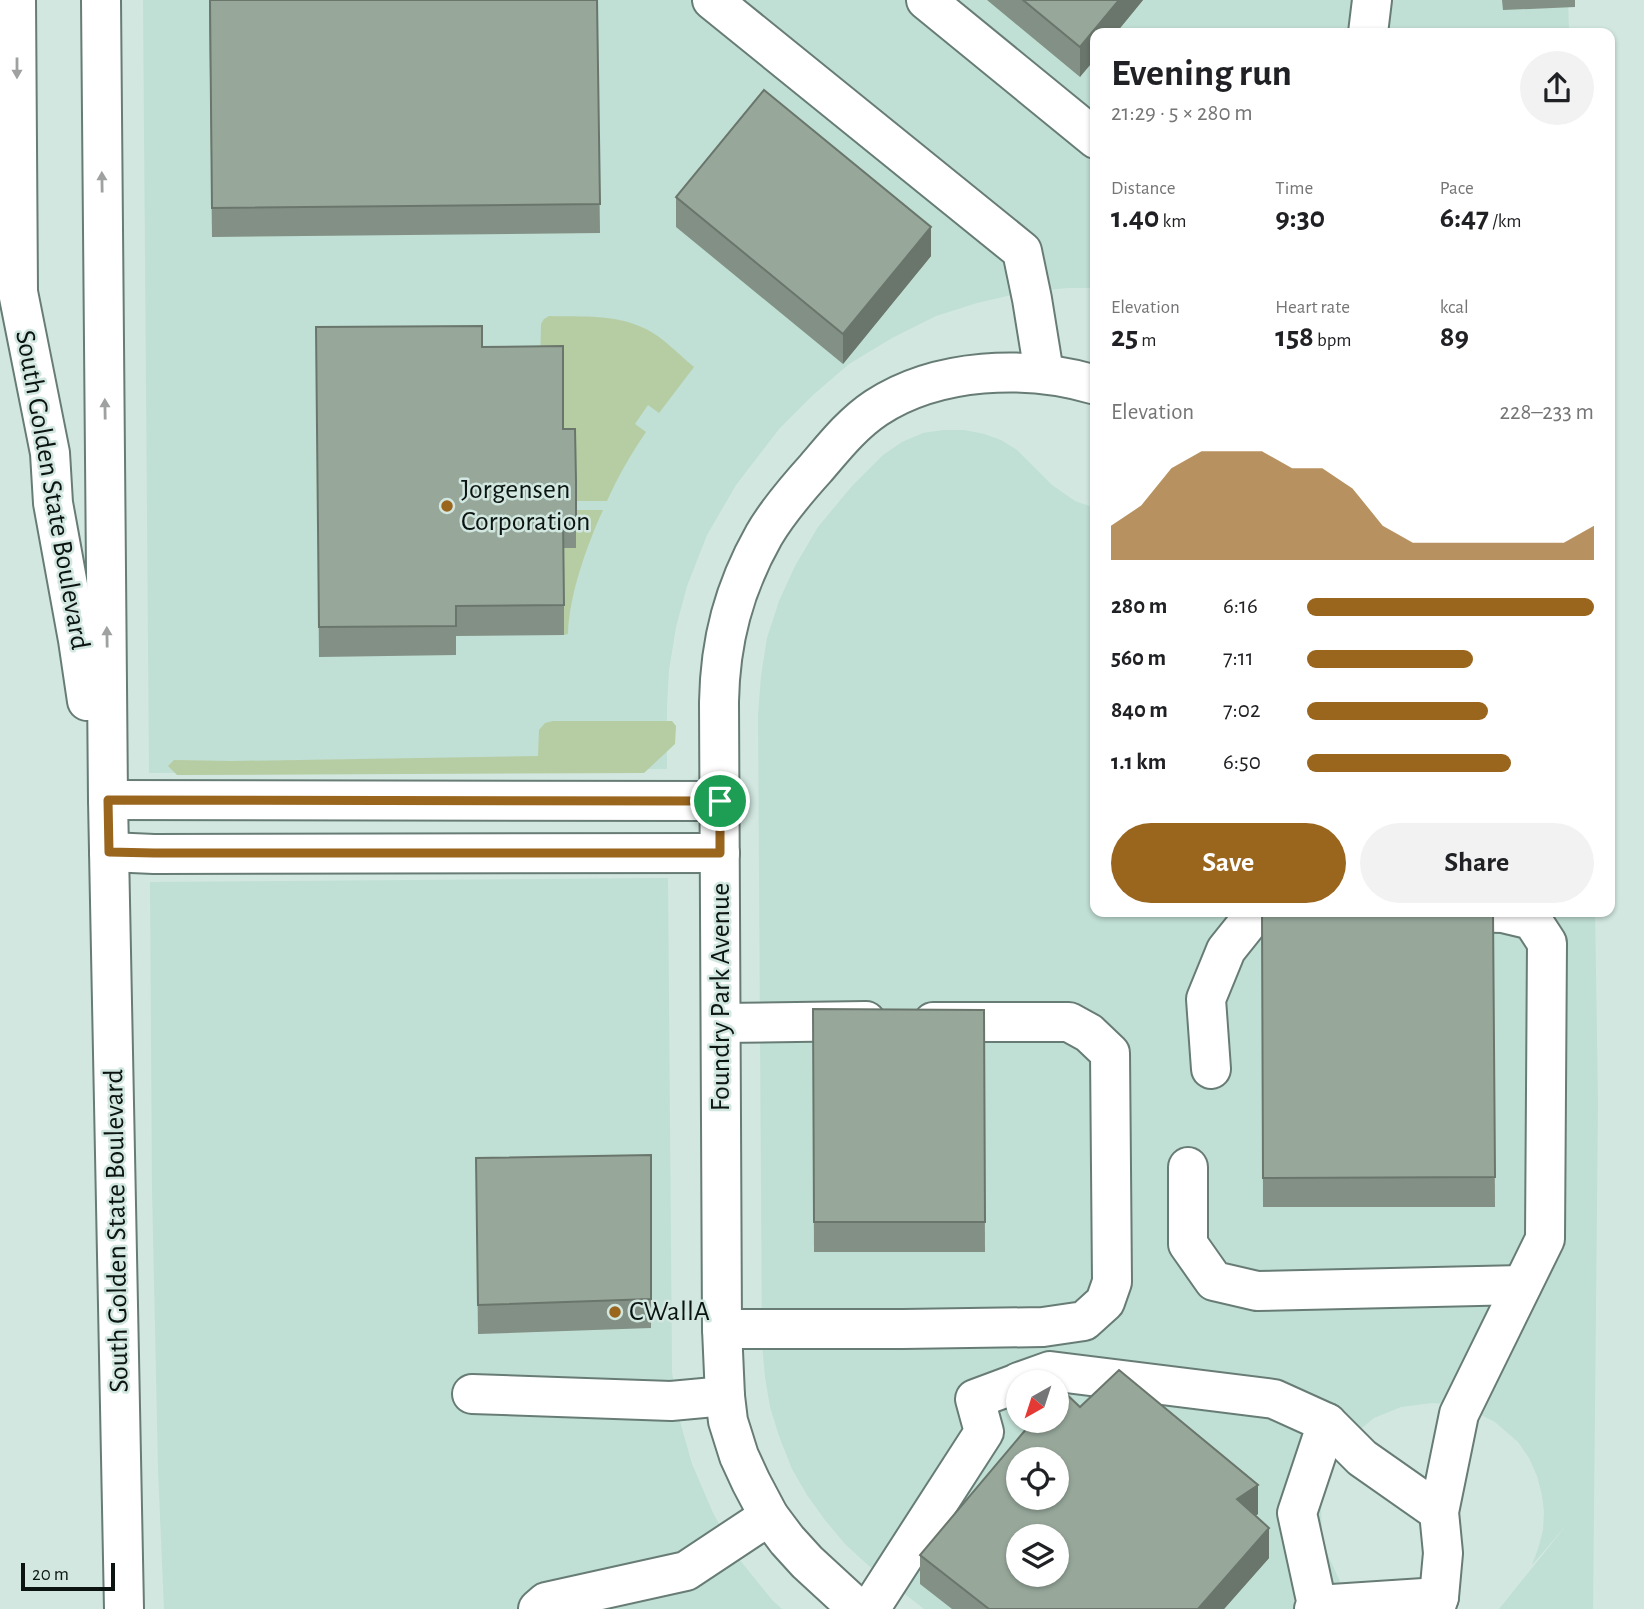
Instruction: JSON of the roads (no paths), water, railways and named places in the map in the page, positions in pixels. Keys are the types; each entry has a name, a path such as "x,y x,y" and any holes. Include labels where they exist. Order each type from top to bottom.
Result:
{"street":[{"name":"South Golden State Boulevard","path":"16,0 18,292 50,453 53,503 78,640 109,852"},
{"name":"South Golden State Boulevard","path":"101,0 108,800 124,1609"},
{"path":"712,0 1022,251 1044,373"},
{"path":"926,0 1090,134"},
{"path":"1369,28 1372,0"},
{"name":"Foundry Park Avenue","path":"858,1609 807,1562 769,1516 739,1456 728,1421 724,1396 719,672 723,640 747,568 765,534 787,501 848,431 876,408 906,393 948,378 999,372 1044,373 1090,384"},
{"path":"108,800 720,801"},
{"path":"109,852 720,853"},
{"path":"1211,1069 1206,999 1226,950 1250,920 1260,917"},
{"path":"1327,1423 1297,1513 1315,1607 1437,1603 1443,1553 1439,1512 1459,1414 1545,1239 1547,943 1532,920 1520,917"},
{"path":"721,1023 1069,1022 1089,1032 1110,1053 1112,1268 1112,1282 1105,1302 1084,1321 1042,1327 723,1329"},
{"path":"1188,1167 1188,1244 1214,1280 1257,1291 1522,1285"},
{"path":"1069,1373 1274,1399 1327,1423 1362,1458 1439,1512"},
{"path":"870,1609 984,1432 975,1399 1006,1388"},
{"path":"472,1394 671,1401 724,1396"},
{"path":"538,1609 546,1602 686,1572 769,1516"}],"place":[{"name":"Jorgensen Corporation","path":"447,506"},
{"name":"CWallA","path":"615,1312"}]}
